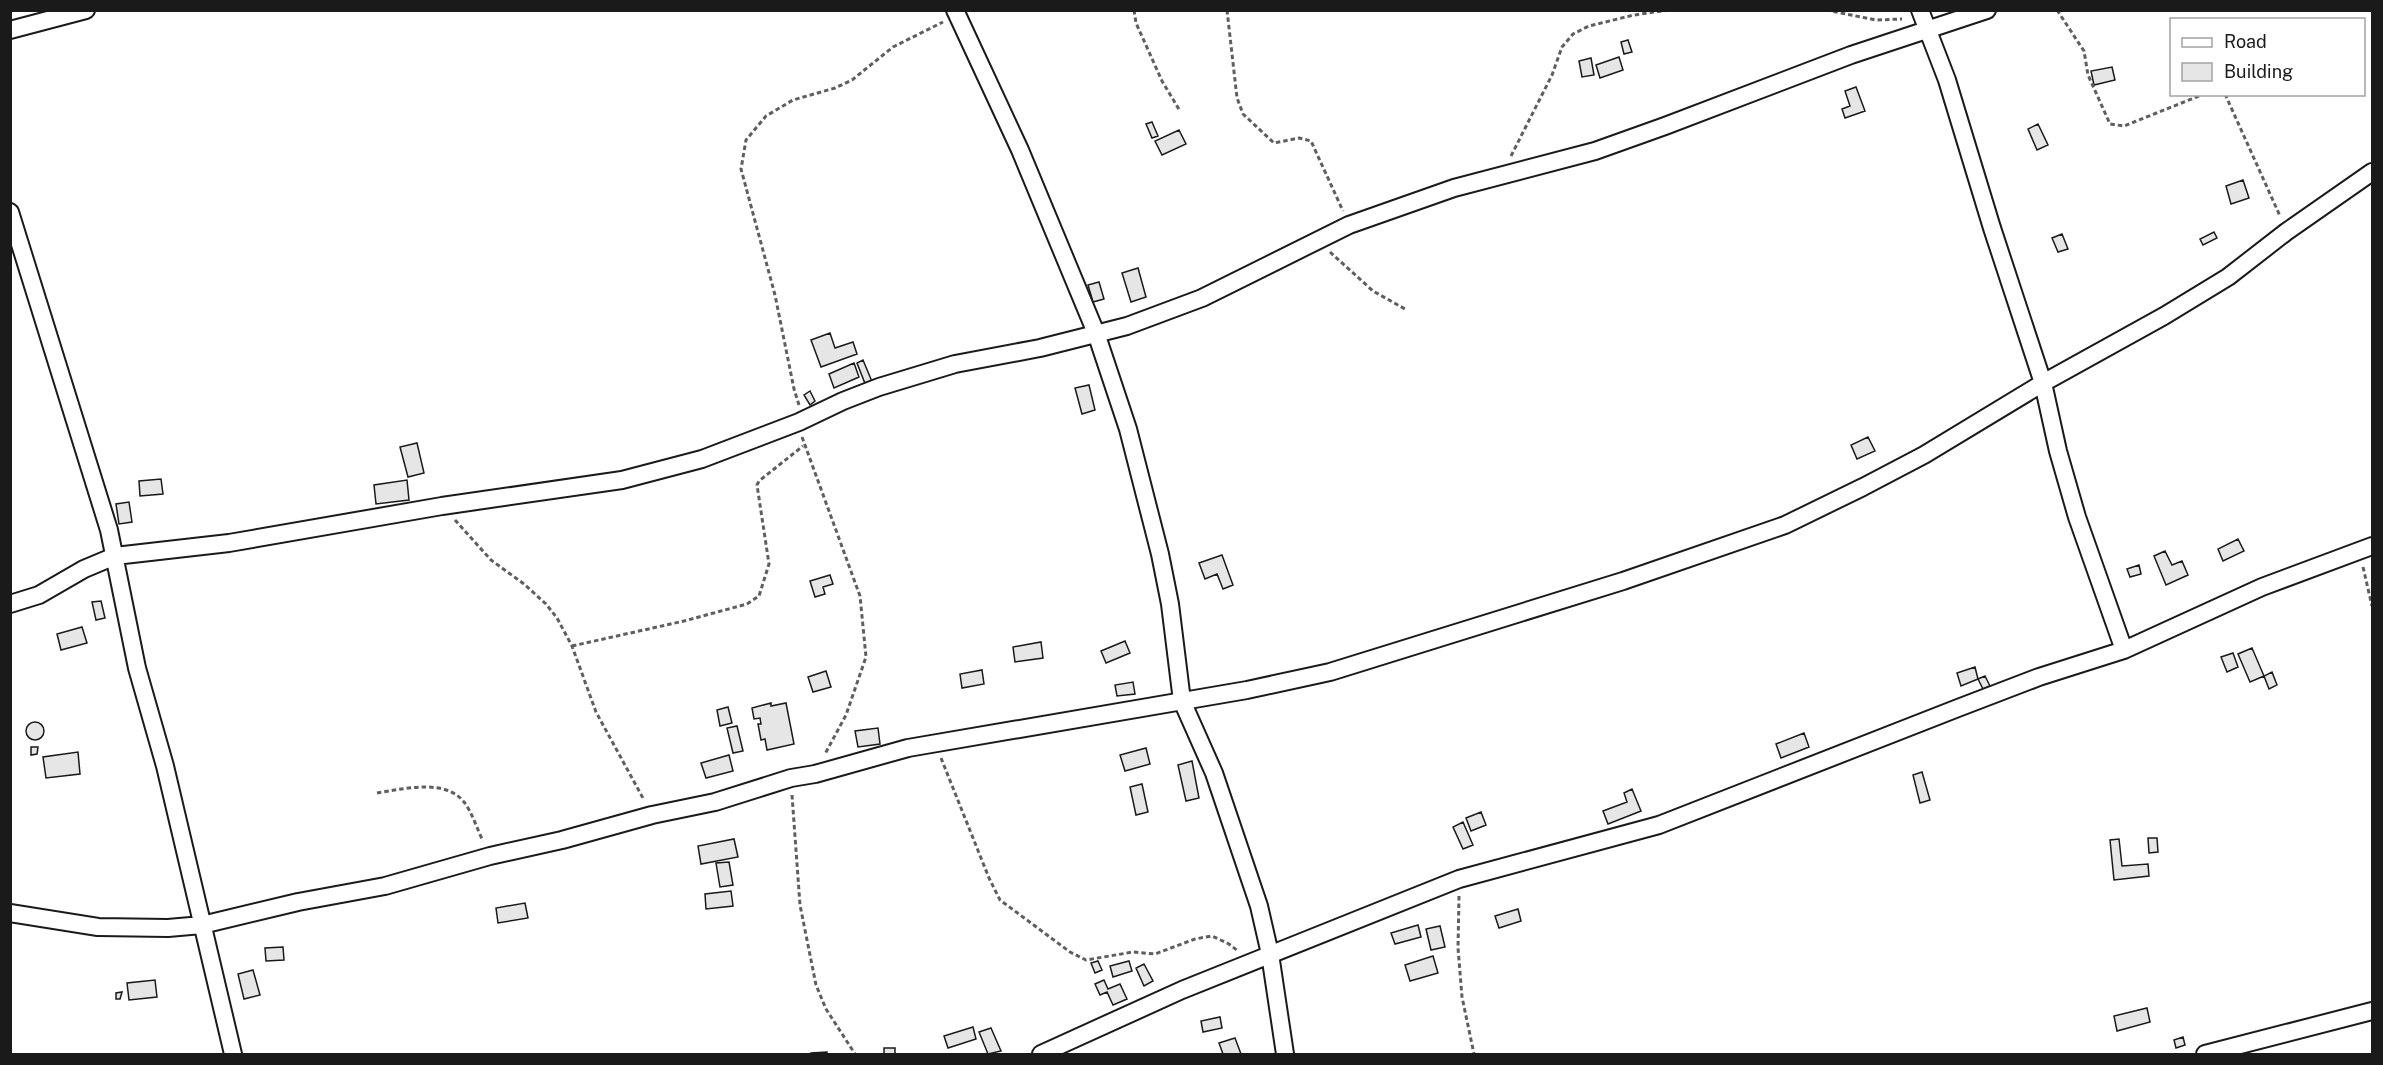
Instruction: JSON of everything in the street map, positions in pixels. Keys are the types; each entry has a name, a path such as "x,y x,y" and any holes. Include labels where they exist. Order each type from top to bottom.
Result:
{"street":[{"path":"10,30 86,10"},
{"path":"10,604 39,595 84,569 116,556 229,543 442,506 622,480 702,459 799,423 843,401 879,387 955,364 1040,348 1127,326 1202,298 1349,225 1454,188 1605,147 1665,126 1851,55 1923,20 1987,10"},
{"path":"956,13 1020,150 1095,333 1128,429 1156,535 1170,604 1182,701 1229,814 1259,906 1270,954 1285,1054"},
{"path":"1923,20 1947,80 1992,228 2043,383 2058,451 2077,517 2124,650"},
{"path":"10,913 98,927 168,928 202,925 298,902 385,886 490,856 562,840 652,815 716,802 791,778 935,743 1182,701 1330,672 1623,581 1785,525 1924,455 2043,383 2164,316 2228,277 2286,232 2373,172"},
{"path":"10,212 116,556 124,610 137,668 165,766 233,1054"},
{"path":"1041,1054 1182,990 1459,879 1659,825 2039,677 2124,650 2262,587 2366,548"},
{"path":"2205,1054 2373,1011"}],"path":[{"path":"1134,10 1136,23 1162,81 1180,111"},
{"path":"1227,10 1237,98 1244,114 1274,143 1299,138 1311,141 1349,225"},
{"path":"1502,174 1552,75 1562,47 1573,34 1589,26 1634,15 1669,10"},
{"path":"1826,10 1876,20 1923,20"},
{"path":"2057,10 2084,51 2088,75 2110,124 2124,126 2199,96"},
{"path":"815,774 846,715 866,657 860,597 803,446 799,423 802,414 794,389 775,295 741,169 746,140 766,116 793,100 852,81 893,47 956,13"},
{"path":"2226,96 2286,232"},
{"path":"1318,240 1373,291 1405,309"},
{"path":"572,646 705,616 747,604 759,596 770,564 757,485 803,446"},
{"path":"442,506 491,560 524,584 546,604 557,618 572,646 596,712 652,815"},
{"path":"2366,548 2373,606"},
{"path":"935,743 1000,900 1070,952 1086,960 1133,952 1155,954 1195,939 1212,936 1229,944 1251,962"},
{"path":"791,778 800,905 816,985 826,1009 855,1054"},
{"path":"377,794 427,787 452,793 465,803 490,856"},
{"path":"1459,879 1458,948 1462,997 1474,1054"}],"building":[{"path":"1628,40 1632,52 1624,54 1621,42"},
{"path":"1619,57 1623,70 1600,78 1596,65"},
{"path":"1591,58 1594,75 1582,77 1579,61"},
{"path":"2112,67 2115,80 2094,85 2091,71"},
{"path":"1856,87 1865,111 1845,118 1842,109 1850,106 1845,91"},
{"path":"1152,122 1158,136 1152,138 1146,124"},
{"path":"2038,124 2048,145 2037,150 2028,129"},
{"path":"1179,130 1186,144 1162,155 1155,141"},
{"path":"2243,180 2249,198 2231,204 2226,186"},
{"path":"2214,232 2217,238 2203,245 2200,239"},
{"path":"2062,234 2068,249 2058,252 2052,238"},
{"path":"1138,268 1146,297 1131,302 1122,273"},
{"path":"1099,282 1104,299 1093,302 1088,285"},
{"path":"830,333 835,348 853,342 857,354 821,367 811,340"},
{"path":"863,360 873,384 866,386 857,363"},
{"path":"854,363 859,377 834,388 829,374"},
{"path":"1089,385 1095,410 1082,414 1075,388"},
{"path":"810,391 815,401 810,405 804,395"},
{"path":"1868,437 1875,451 1857,459 1851,445"},
{"path":"417,443 424,473 408,477 400,447"},
{"path":"161,479 163,494 140,496 139,481"},
{"path":"407,480 409,500 376,504 374,485"},
{"path":"129,502 132,522 119,524 116,504"},
{"path":"2238,539 2244,551 2223,561 2218,549"},
{"path":"2165,551 2172,565 2182,561 2188,575 2166,585 2154,556"},
{"path":"1222,555 1233,585 1223,589 1217,574 1205,579 1199,563"},
{"path":"2139,565 2141,574 2130,577 2127,569"},
{"path":"830,575 833,584 823,587 825,594 815,597 810,581"},
{"path":"101,601 105,618 96,620 92,602"},
{"path":"82,627 87,643 61,650 57,634"},
{"path":"1125,641 1130,653 1106,663 1101,651"},
{"path":"1041,642 1043,658 1015,662 1013,647"},
{"path":"2252,648 2264,676 2250,682 2238,654"},
{"path":"2233,653 2238,667 2227,672 2221,657"},
{"path":"1975,667 1978,679 1961,686 1957,673"},
{"path":"982,670 984,684 962,688 960,674"},
{"path":"826,671 831,687 813,692 808,677"},
{"path":"2272,672 2277,685 2269,689 2264,676"},
{"path":"1985,676 1990,686 1983,689 1978,679"},
{"path":"1133,682 1135,694 1117,696 1115,685"},
{"path":"771,703 771,706 786,703 794,744 767,750 765,739 761,740 758,724 761,724 760,718 754,719 752,708"},
{"path":"728,707 732,723 720,726 717,710"},
{"path":"35,722 41,725 44,731 41,737 35,740 29,737 26,731 29,725"},
{"path":"737,726 743,751 733,753 727,728"},
{"path":"878,728 880,744 858,747 855,731"},
{"path":"1804,733 1809,747 1781,758 1776,744"},
{"path":"31,747 38,747 37,754 31,755"},
{"path":"1146,748 1150,764 1125,771 1120,755"},
{"path":"78,752 80,774 46,778 43,757"},
{"path":"729,755 733,771 706,778 701,763"},
{"path":"1192,761 1199,798 1186,801 1178,765"},
{"path":"1922,772 1930,800 1920,803 1913,775"},
{"path":"1142,784 1148,812 1136,815 1130,787"},
{"path":"1632,789 1641,811 1608,824 1603,811 1627,802 1624,793"},
{"path":"1481,812 1486,825 1471,831 1466,818"},
{"path":"1463,822 1473,845 1463,849 1453,827"},
{"path":"2148,838 2157,838 2158,852 2149,853"},
{"path":"734,839 738,857 701,864 698,846"},
{"path":"2119,839 2122,866 2148,864 2149,876 2114,880 2110,840"},
{"path":"729,862 733,885 720,887 716,863"},
{"path":"731,891 733,906 706,909 705,894"},
{"path":"525,903 528,918 498,923 496,908"},
{"path":"1518,909 1521,921 1499,928 1495,916"},
{"path":"1418,925 1421,937 1395,944 1391,933"},
{"path":"1440,926 1445,947 1431,950 1426,929"},
{"path":"283,947 284,960 266,961 265,948"},
{"path":"1433,956 1438,973 1410,981 1405,965"},
{"path":"1098,961 1102,970 1095,973 1091,963"},
{"path":"1129,961 1132,971 1113,977 1110,966"},
{"path":"1144,964 1153,981 1144,986 1136,968"},
{"path":"253,970 260,995 244,999 238,974"},
{"path":"155,980 157,997 129,1000 127,983"},
{"path":"1104,980 1108,989 1120,984 1127,999 1113,1005 1107,992 1100,995 1095,984"},
{"path":"122,992 120,999 116,999 116,993"},
{"path":"2147,1008 2150,1022 2117,1031 2114,1016"},
{"path":"1220,1017 1222,1028 1203,1032 1201,1021"},
{"path":"973,1027 976,1039 948,1048 944,1036"},
{"path":"991,1028 1001,1051 988,1054 979,1032"},
{"path":"2183,1037 2185,1045 2176,1048 2174,1040"},
{"path":"1235,1038 1241,1054 1223,1054 1219,1043"},
{"path":"884,1048 895,1048 895,1054 884,1054"},
{"path":"827,1052 827,1054 811,1054 811,1053"}]}
